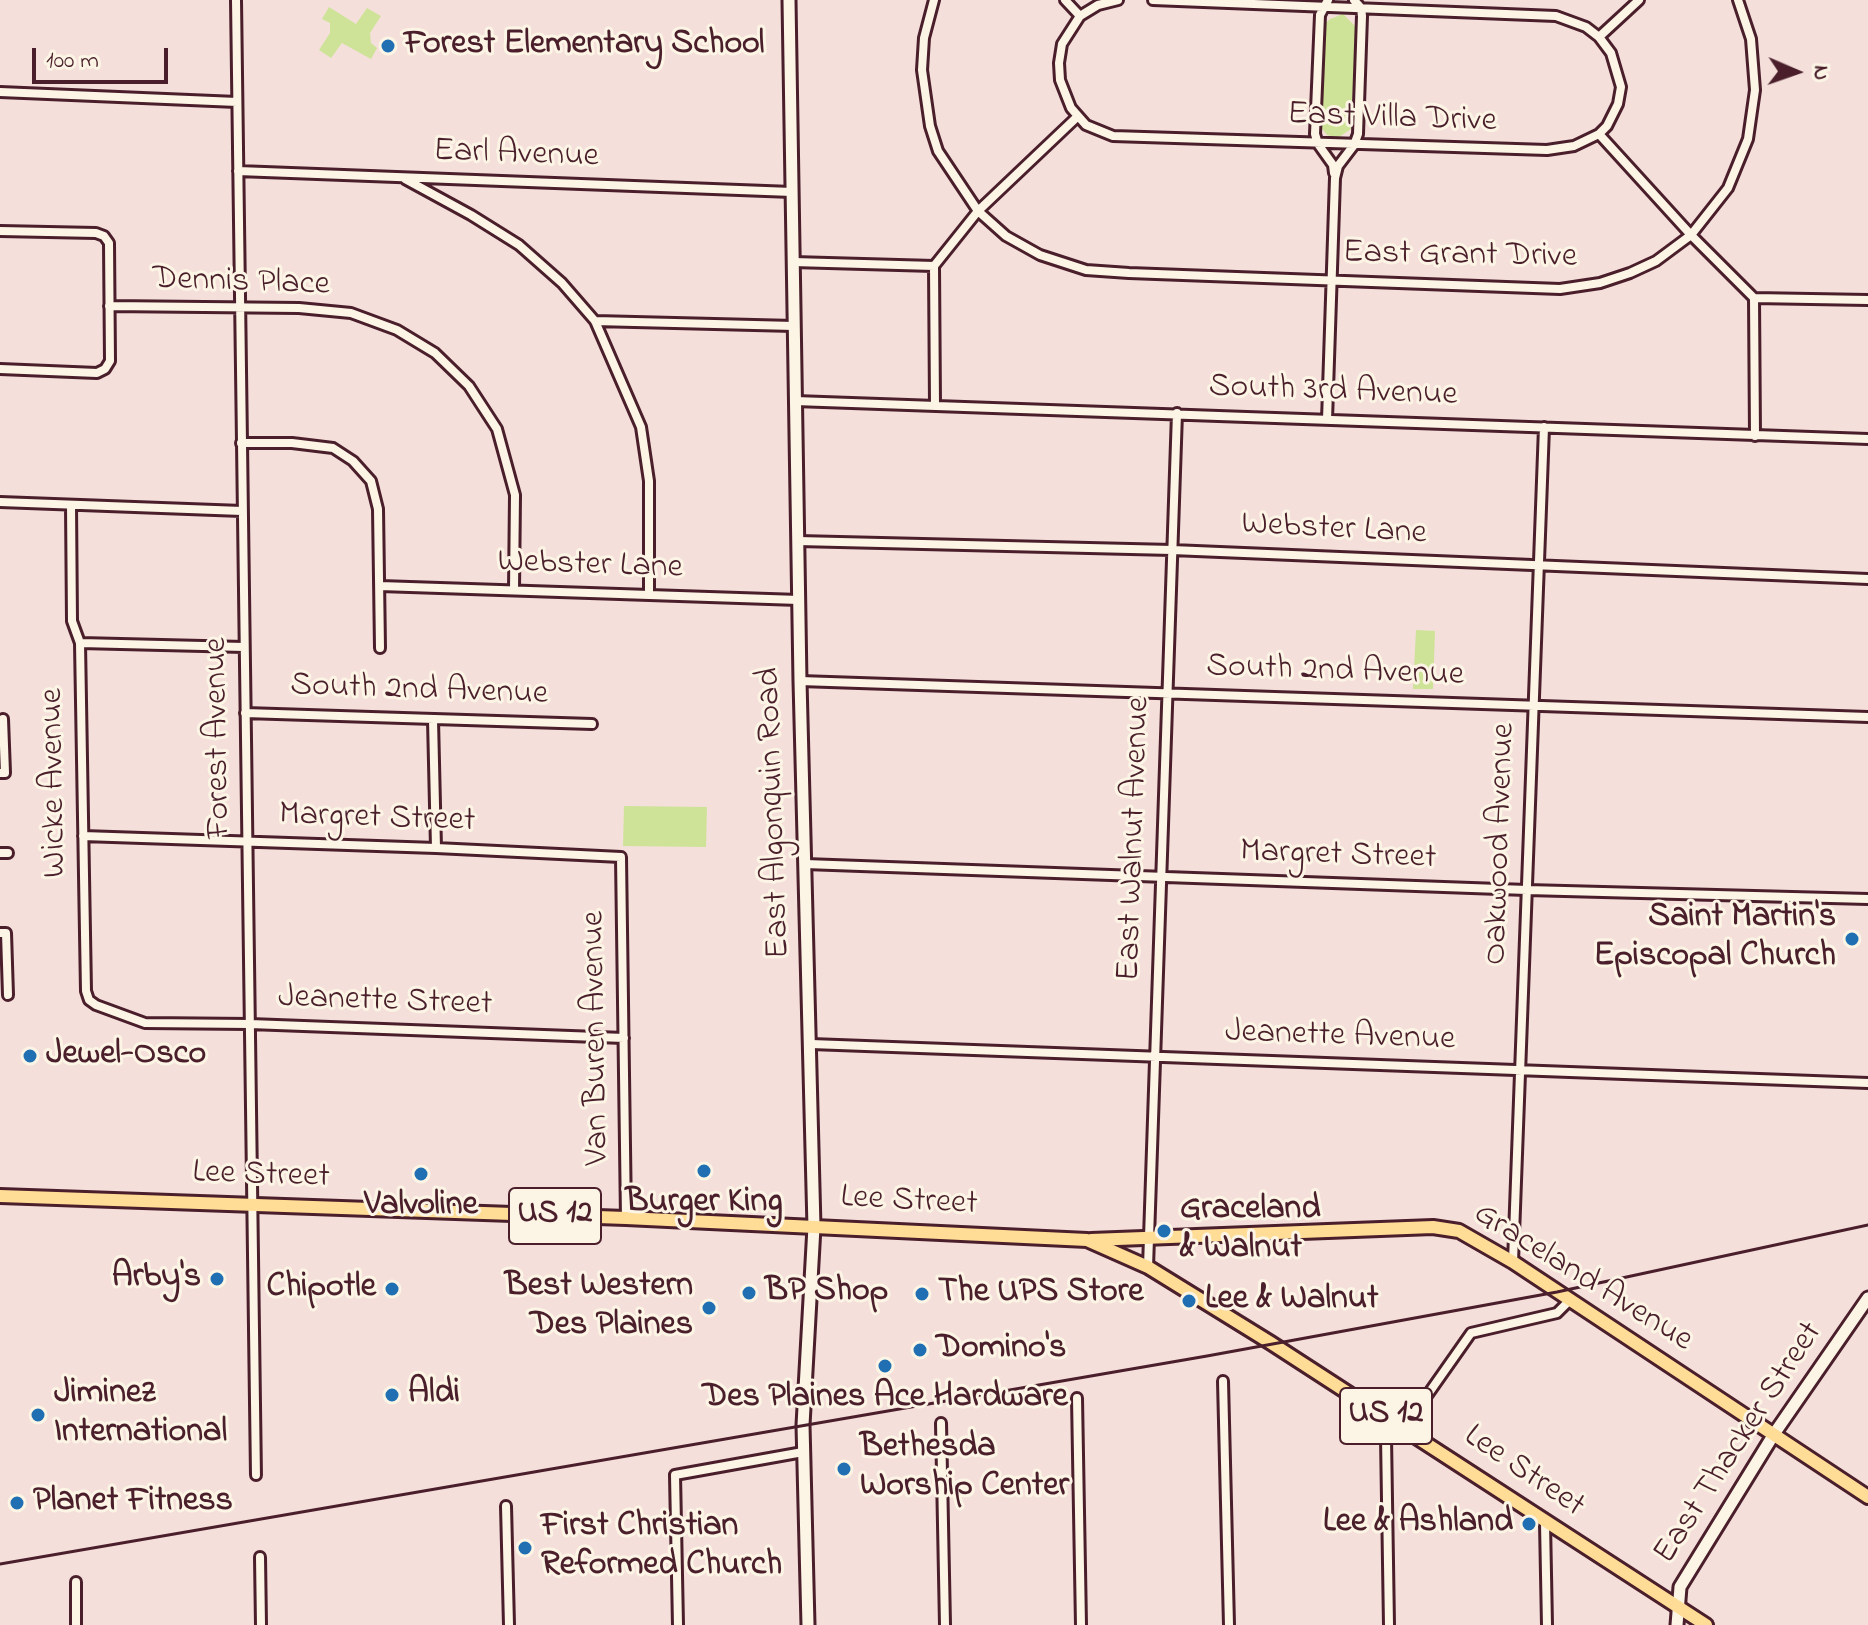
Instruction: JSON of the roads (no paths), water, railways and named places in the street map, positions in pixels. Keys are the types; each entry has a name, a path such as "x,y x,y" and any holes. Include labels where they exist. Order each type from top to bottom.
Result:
{"main road":[{"name":"Lee Street","path":"0,1196 626,1218 1087,1240 1148,1267 1400,1425 1545,1523 1706,1625"},
{"name":"Graceland Avenue","path":"1087,1240 1433,1227 1469,1235 1868,1497"}],"street":[{"name":"Forest Avenue","path":"236,0 256,1475"},
{"name":"East Algonquin Road","path":"789,0 800,681 814,1227 803,1452 808,1625"},
{"name":"East Grant Drive","path":"934,0 924,38 922,70 930,126 938,151 978,211 1006,236 1040,255 1086,270 1502,289 1579,288 1630,273 1656,261 1691,235 1728,188 1748,139 1755,90 1754,64 1751,39 1738,0"},
{"path":"1065,0 1080,16"},
{"path":"935,405 934,266 978,211 1077,117 1060,80 1062,44 1080,16 1098,5 1118,0"},
{"path":"1153,0 1358,4 1556,16 1572,20 1599,37 1611,53 1621,87 1614,115 1599,134 1691,235 1754,298 1868,300"},
{"path":"1599,37 1639,0"},
{"path":"1325,4 1315,134 1318,144 1333,165 1335,178 1327,420"},
{"path":"1335,178 1338,166 1354,145 1358,134 1358,4"},
{"path":"0,92 237,102"},
{"name":"East Villa Drive","path":"1077,117 1099,132 1129,138 1547,150 1574,146 1599,134"},
{"name":"Earl Avenue","path":"238,171 792,192"},
{"path":"403,178 519,245 562,283 595,321 641,427 649,481 649,595"},
{"path":"0,231 96,233 104,236 109,243 110,361 105,369 97,373 0,369"},
{"path":"793,262 934,266"},
{"path":"1754,298 1755,436"},
{"name":"Dennis Place","path":"109,306 299,308 351,313 397,330 435,353 469,386 497,429 515,495 514,590"},
{"path":"595,321 794,326"},
{"name":"South 3rd Avenue","path":"795,401 1868,439"},
{"name":"East Walnut Avenue","path":"1148,1267 1177,413"},
{"name":"Oakwood Avenue","path":"1513,1262 1544,427"},
{"path":"241,443 292,443 333,448 362,469 371,481 376,497 380,648"},
{"path":"0,502 242,511"},
{"name":"Wicke Avenue","path":"71,505 72,621 80,643 86,991 89,1000 96,1005 145,1023"},
{"name":"Webster Lane","path":"798,541 1172,550 1868,579"},
{"name":"Webster Lane","path":"380,586 799,600"},
{"name":"South 2nd Avenue","path":"80,643 244,647"},
{"name":"South 2nd Avenue","path":"800,681 1868,717"},
{"name":"South 2nd Avenue","path":"245,713 592,724"},
{"path":"2,773 3,719"},
{"path":"433,720 436,848"},
{"name":"Margret Street","path":"83,836 621,857"},
{"name":"Van Buren Avenue","path":"621,857 626,1218"},
{"name":"Margret Street","path":"805,864 1868,899"},
{"path":"3,933 8,995"},
{"name":"Jeanette Street","path":"145,1023 624,1038"},
{"name":"Jeanette Avenue","path":"811,1044 1868,1083"},
{"name":"East Thacker Street","path":"1677,1625 1680,1587 1774,1434 1868,1298"},
{"path":"1389,1625 1386,1437 1412,1417 1471,1333 1557,1313 1569,1301"},
{"path":"1223,1381 1229,1625"},
{"path":"1077,1398 1081,1625"},
{"path":"941,1423 945,1625"},
{"path":"678,1625 675,1475 803,1452"},
{"path":"506,1506 509,1625"},
{"path":"1545,1523 1547,1625"},
{"path":"260,1557 261,1625"},
{"path":"76,1582 76,1625"}],"railway":[{"path":"0,1564 1207,1356 1557,1292 1868,1225"}],"place":[{"name":"Forest Elementary School","path":"388,46"},
{"name":"Saint Martin's Episcopal Church","path":"1852,939"},
{"name":"Jewel-Osco","path":"30,1056"},
{"name":"Burger King","path":"704,1171"},
{"name":"Valvoline","path":"421,1174"},
{"name":"Graceland & Walnut","path":"1164,1231"},
{"name":"Arby's","path":"217,1279"},
{"name":"Chipotle","path":"392,1289"},
{"name":"BP Shop","path":"749,1293"},
{"name":"The UPS Store","path":"922,1294"},
{"name":"Lee & Walnut","path":"1189,1301"},
{"name":"Best Western Des Plaines","path":"709,1308"},
{"name":"Domino's","path":"920,1350"},
{"name":"Des Plaines Ace Hardware","path":"885,1366"},
{"name":"Aldi","path":"392,1395"},
{"name":"Jiminez International","path":"38,1415"},
{"name":"Bethesda Worship Center","path":"844,1469"},
{"name":"Planet Fitness","path":"17,1503"},
{"name":"Lee & Ashland","path":"1529,1524"},
{"name":"First Christian Reformed Church","path":"525,1548"}]}
